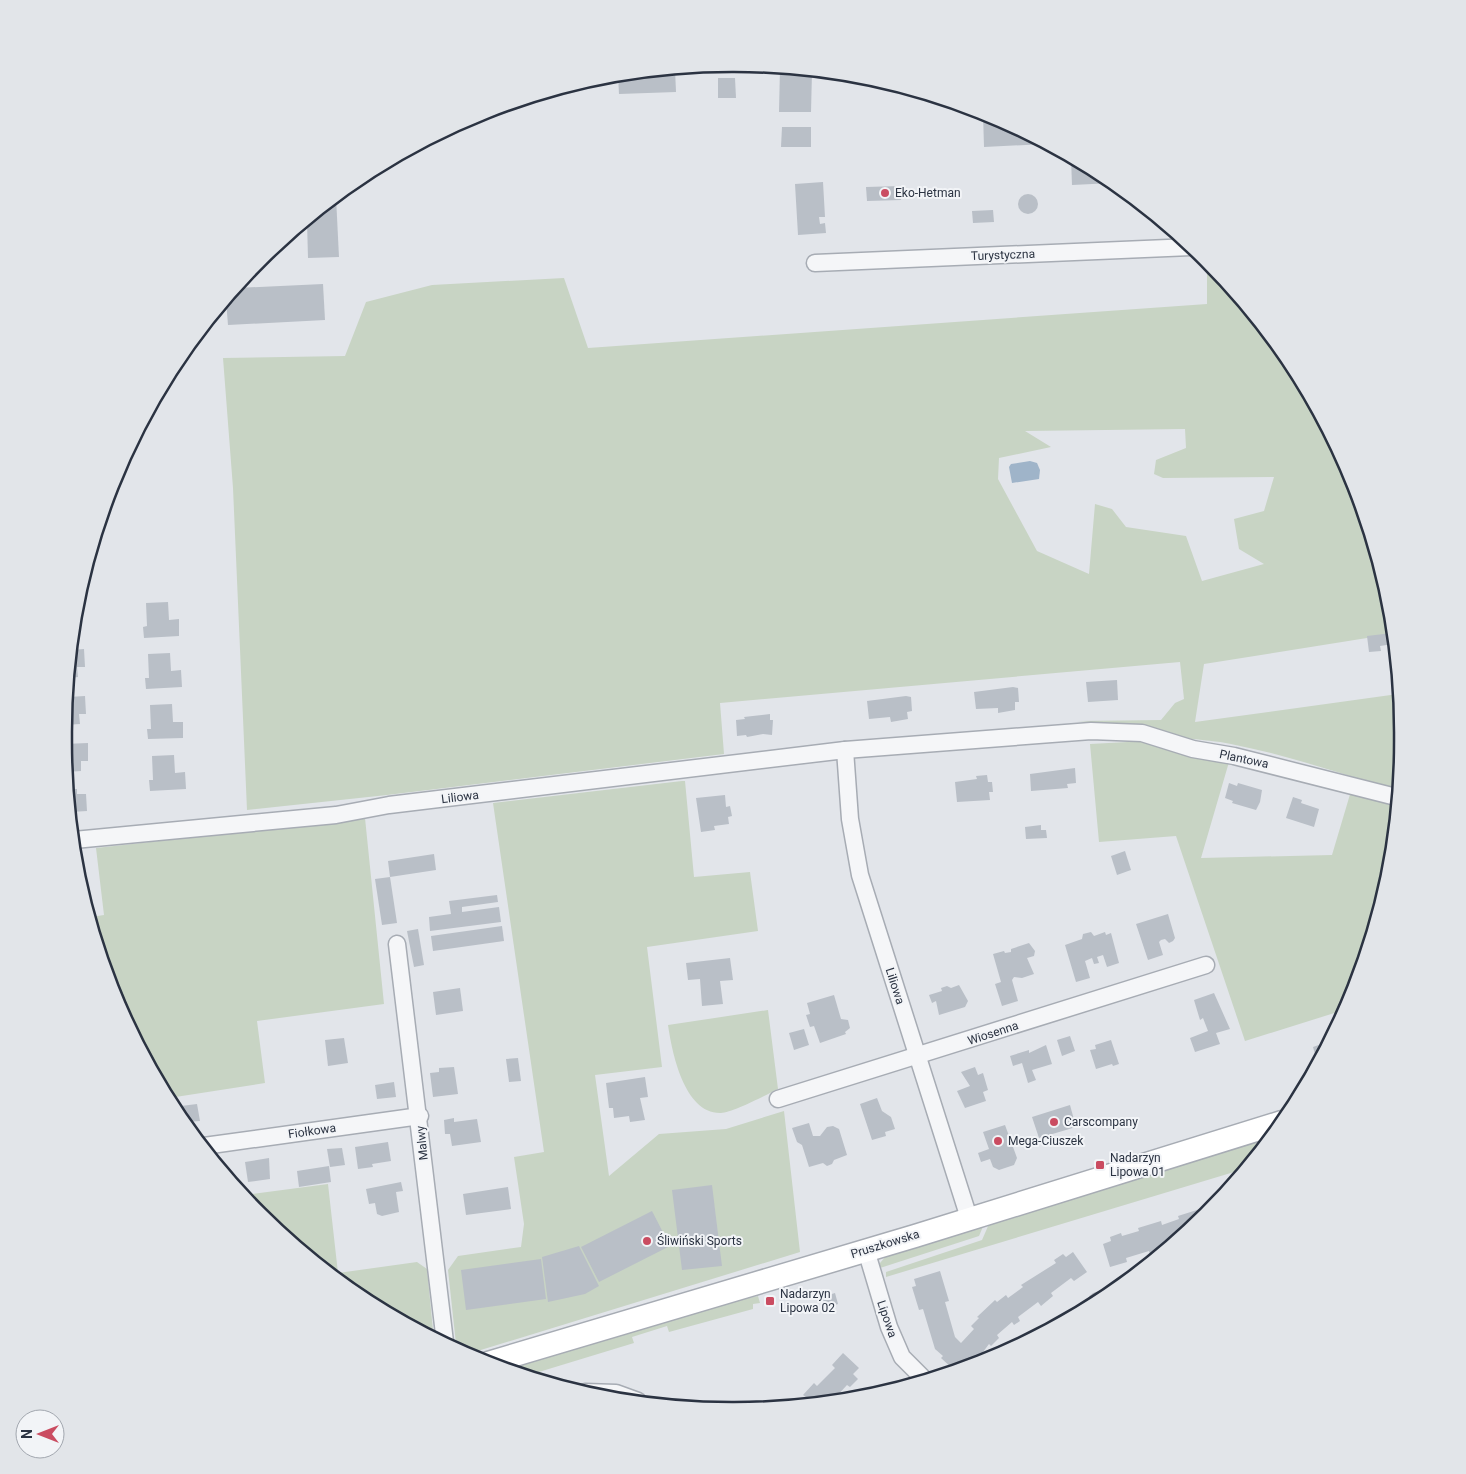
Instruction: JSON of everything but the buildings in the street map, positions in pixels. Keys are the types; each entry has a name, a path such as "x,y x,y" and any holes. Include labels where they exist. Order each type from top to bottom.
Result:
{"street":[{"name":"Turystyczna","path":"815,263 1180,247"},
{"name":"Liliowa","path":"80,839 336,815 389,806 845,750 1091,731"},
{"name":"Plantowa","path":"1091,731 1142,733 1193,749 1234,756 1391,796"},
{"name":"Liliowa","path":"845,750 850,819 860,876 969,1218"},
{"name":"Malwy","path":"397,944 420,1116 444,1334"},
{"name":"Wiosenna","path":"778,1099 918,1057 1206,965"},
{"name":"Fiołkowa","path":"211,1145 420,1116"},
{"name":"Pruszkowska","path":"502,1359 866,1250 1269,1126"},
{"name":"Lipowa","path":"866,1250 889,1328 902,1358 919,1374"}],"green space":[{"path":"1207,273 1257,331 1282,366 1305,403 1325,441 1343,480 1371,562 1386,635 1204,664 1195,722 1392,695 1394,733 1392,788 1252,748 1177,737 1146,726 1077,721 1161,720 1175,703 1184,699 1180,662 720,703 724,754 247,810 233,488 223,358 345,356 366,302 432,285 564,278 588,348 1207,304","holes":["1185,429 1186,448 1156,460 1154,474 1163,478 1274,477 1264,511 1234,519 1239,549 1264,564 1202,581 1186,536 1126,527 1112,509 1095,504 1089,574 1037,551 998,479 999,458 1051,447 1025,431"]},
{"path":"1146,741 1229,762 1201,858 1332,855 1351,791 1390,802 1381,870 1371,912 1358,953 1334,1013 1245,1041 1176,836 1099,842 1090,744"},
{"path":"685,781 694,877 750,872 758,931 647,947 662,1067 595,1075 609,1176 659,1134 726,1129 784,1111 800,1252 479,1351 456,1340 448,1270 458,1256 521,1247 524,1224 514,1157 544,1152 493,803"},
{"path":"365,818 384,1004 257,1021 265,1083 177,1097 141,1033 123,994 108,953 96,916 104,915 96,848"},
{"path":"768,1010 778,1089 733,1110 721,1113 708,1111 689,1093 682,1080 668,1025"},
{"path":"1258,1141 1233,1172 886,1277 886,1272 982,1240 989,1224"},
{"path":"328,1184 338,1270 298,1238 253,1194"},
{"path":"985,1222 979,1236 880,1268 880,1263 887,1255"},
{"path":"417,1262 427,1269 433,1329 403,1313 342,1273"},
{"path":"758,1296 760,1303 753,1304 753,1309 669,1332 667,1326 632,1337 634,1343 539,1372 515,1364 661,1318"}],"water":[{"path":"1030,461 1037,463 1040,470 1039,479 1012,483 1009,467 1011,464"}],"place":[{"name":"Eko-Hetman","path":"885,193"},
{"name":"Carscompany","path":"1054,1122"},
{"name":"Mega-Ciuszek","path":"998,1141"},
{"name":"Nadarzyn Lipowa 01","path":"1100,1165"},
{"name":"Śliwiński Sports","path":"647,1241"},
{"name":"Nadarzyn Lipowa 02","path":"770,1301"}]}
